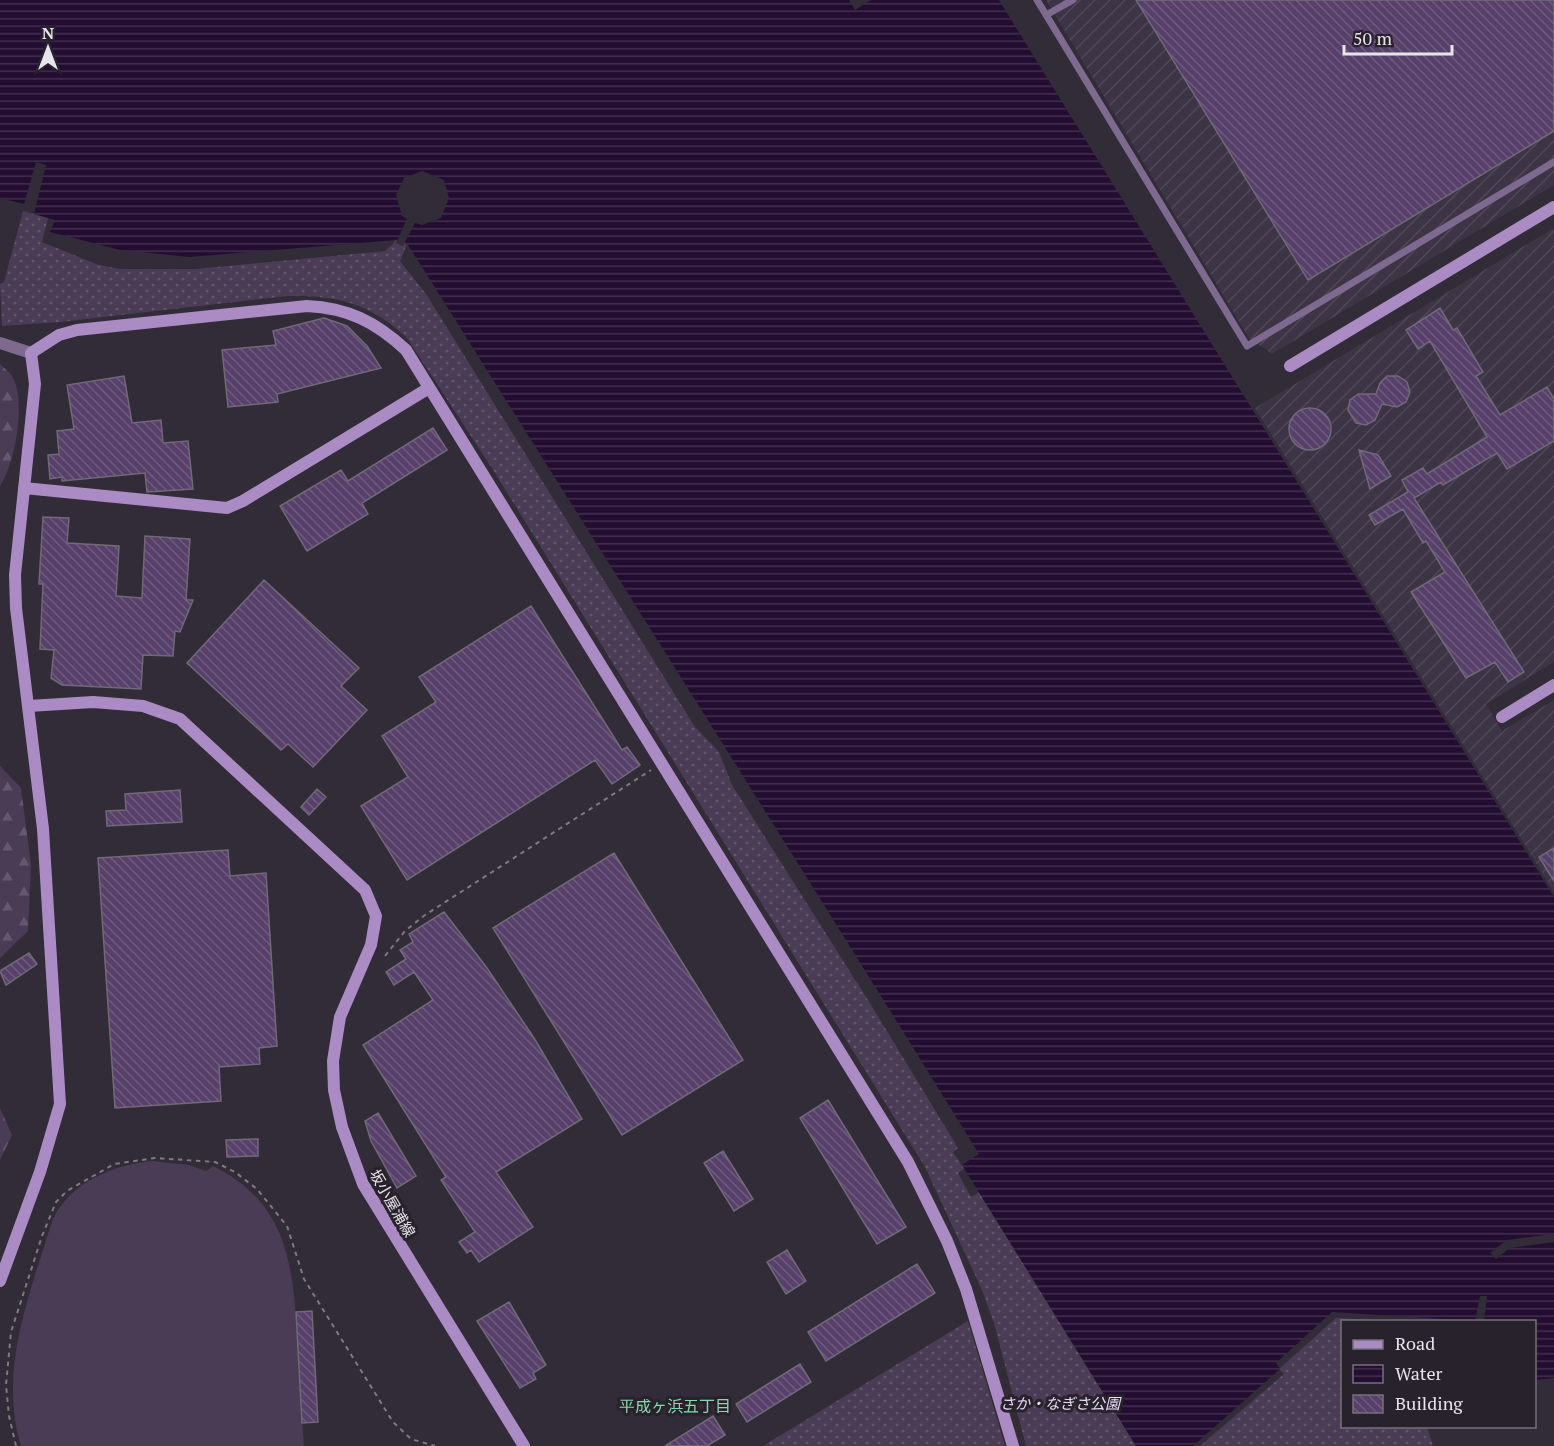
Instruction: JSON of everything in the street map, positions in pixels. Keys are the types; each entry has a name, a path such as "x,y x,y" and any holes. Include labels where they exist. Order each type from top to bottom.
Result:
{"street":[{"path":"1290,366 1554,207"},
{"path":"32,353 59,335 78,330 307,306 331,307 362,317 384,330 405,350 908,1162 947,1241 966,1288 1013,1446"},
{"path":"0,343 32,353"},
{"path":"0,1281 40,1172 60,1104 43,829 16,608 15,575 35,384 32,353"},
{"path":"24,488 227,508 243,501 429,388"},
{"path":"1502,717 1554,685"},
{"name":"坂小屋浦線","path":"29,706 93,702 143,706 180,719 365,890 376,916 371,945 340,1017 333,1061 334,1090 342,1127 363,1184 524,1446"}],"lane":[{"path":"1037,0 1247,346 1554,162"},
{"path":"1046,15 1072,0"}],"path":[{"path":"385,956 405,931 425,915 661,763"},
{"path":"16,1446 9,1416 6,1385 11,1332 42,1236 56,1202 67,1191 114,1164 155,1158 215,1162 235,1172 257,1189 287,1226 304,1279 393,1422 411,1439 435,1446"}],"shaded area":[{"path":"1046,0 1554,0 1554,185 1272,354 1249,338"},
{"path":"1554,228 1554,662 1486,704 1502,731 1554,700 1554,892 1255,408"}],"green space":[{"name":"さか・なぎさ公園","path":"23,211 48,218 42,242 96,264 119,269 196,269 385,251 393,244 405,220 415,225 400,261 426,294 695,727 719,752 732,785 868,1000 958,1148 953,1152 964,1169 958,1173 971,1197 979,1192 1136,1446 1026,1446 994,1323 982,1290 925,1167 495,473 407,338 366,309 337,300 305,296 2,326 0,284 4,282"},
{"path":"0,364 9,372 17,389 19,417 14,449 0,486"},
{"path":"0,766 21,788 31,865 28,931 0,958"},
{"path":"0,1108 12,1135 0,1160"},
{"path":"152,1161 189,1165 206,1171 213,1166 237,1181 256,1197 271,1216 288,1259 292,1283 304,1446 21,1446 15,1421 13,1397 16,1348 27,1300 50,1227 63,1203 92,1179 127,1165"},
{"path":"1336,1318 1375,1320 1341,1320 1341,1428 1427,1428 1433,1446 1200,1446 1284,1374 1279,1369"},
{"path":"968,1321 1005,1446 763,1446"}],"water":[{"path":"0,0 849,0 855,10 871,0 999,0 1554,897 1554,1234 1507,1240 1490,1253 1496,1259 1510,1248 1554,1242 1554,1378 1536,1380 1536,1320 1484,1320 1487,1296 1480,1296 1475,1320 1332,1312 1276,1363 1280,1369 1193,1446 1136,1446 962,1165 979,1154 408,245 396,240 190,257 120,250 50,232 55,220 34,214 46,165 36,162 24,204 0,198"}],"pier":[{"path":"422,171 444,180 449,198 441,218 422,225 415,223 403,246 396,243 407,219 402,216 396,195 404,178"}],"building":[{"path":"1136,0 1554,0 1554,131 1308,280"},
{"path":"1440,308 1453,330 1457,328 1483,372 1476,376 1500,415 1547,387 1554,399 1554,441 1507,469 1497,453 1443,485 1441,482 1414,498 1524,672 1508,682 1495,662 1466,678 1411,592 1445,572 1426,541 1423,543 1403,509 1375,525 1369,515 1408,492 1402,480 1423,468 1427,474 1487,437 1430,341 1418,349 1406,330"},
{"path":"324,318 347,326 367,346 381,368 277,394 278,402 228,407 222,350 276,345 273,331"},
{"path":"124,376 132,423 161,420 163,443 188,441 193,489 147,492 145,473 62,481 62,477 50,479 48,455 59,454 57,431 74,429 67,385"},
{"path":"1387,376 1398,376 1407,382 1410,392 1406,402 1397,407 1382,404 1375,420 1366,425 1356,423 1348,410 1350,400 1358,394 1376,394 1380,383"},
{"path":"1310,408 1325,414 1331,429 1325,444 1310,450 1295,444 1289,429 1295,414"},
{"path":"433,428 447,450 362,503 368,514 307,551 280,506 341,470 348,481"},
{"path":"1359,450 1378,455 1391,476 1370,489"},
{"path":"43,517 69,518 67,543 119,546 116,596 142,598 145,536 190,539 186,600 193,600 180,632 175,631 173,656 143,655 141,689 62,685 51,678 54,650 40,649 43,584 39,584"},
{"path":"264,580 359,668 341,686 367,710 313,767 288,744 281,750 187,663"},
{"path":"531,606 622,750 627,747 640,765 612,784 595,760 407,880 361,806 408,777 382,736 436,702 419,677"},
{"path":"317,789 326,797 309,815 301,807"},
{"path":"180,790 182,822 107,826 106,811 126,810 125,794"},
{"path":"1554,848 1554,881 1539,857"},
{"path":"228,850 230,876 266,873 277,1046 259,1048 260,1064 219,1067 221,1101 115,1108 98,858"},
{"path":"614,853 743,1060 622,1135 493,928"},
{"path":"444,912 487,968 534,1038 582,1119 496,1172 533,1227 479,1262 471,1250 467,1253 459,1242 475,1232 441,1180 446,1177 363,1045 433,1000 414,972 394,985 386,972 406,959 400,950 413,942 409,934"},
{"path":"29,953 37,964 6,985 0,971"},
{"path":"828,1100 906,1227 877,1244 800,1118"},
{"path":"378,1113 416,1176 397,1188 371,1141 365,1121"},
{"path":"258,1139 258,1156 227,1157 226,1140"},
{"path":"723,1151 753,1199 734,1211 704,1163"},
{"path":"787,1250 806,1281 786,1294 767,1262"},
{"path":"917,1264 935,1293 826,1361 808,1332"},
{"path":"509,1302 546,1365 533,1373 536,1379 520,1388 477,1321"},
{"path":"312,1311 318,1422 302,1423 296,1312"},
{"path":"800,1364 811,1382 747,1422 736,1404"},
{"path":"713,1416 725,1435 707,1446 665,1446"}],"district":[{"name":"平成ヶ浜五丁目","path":"675,1406"}]}
